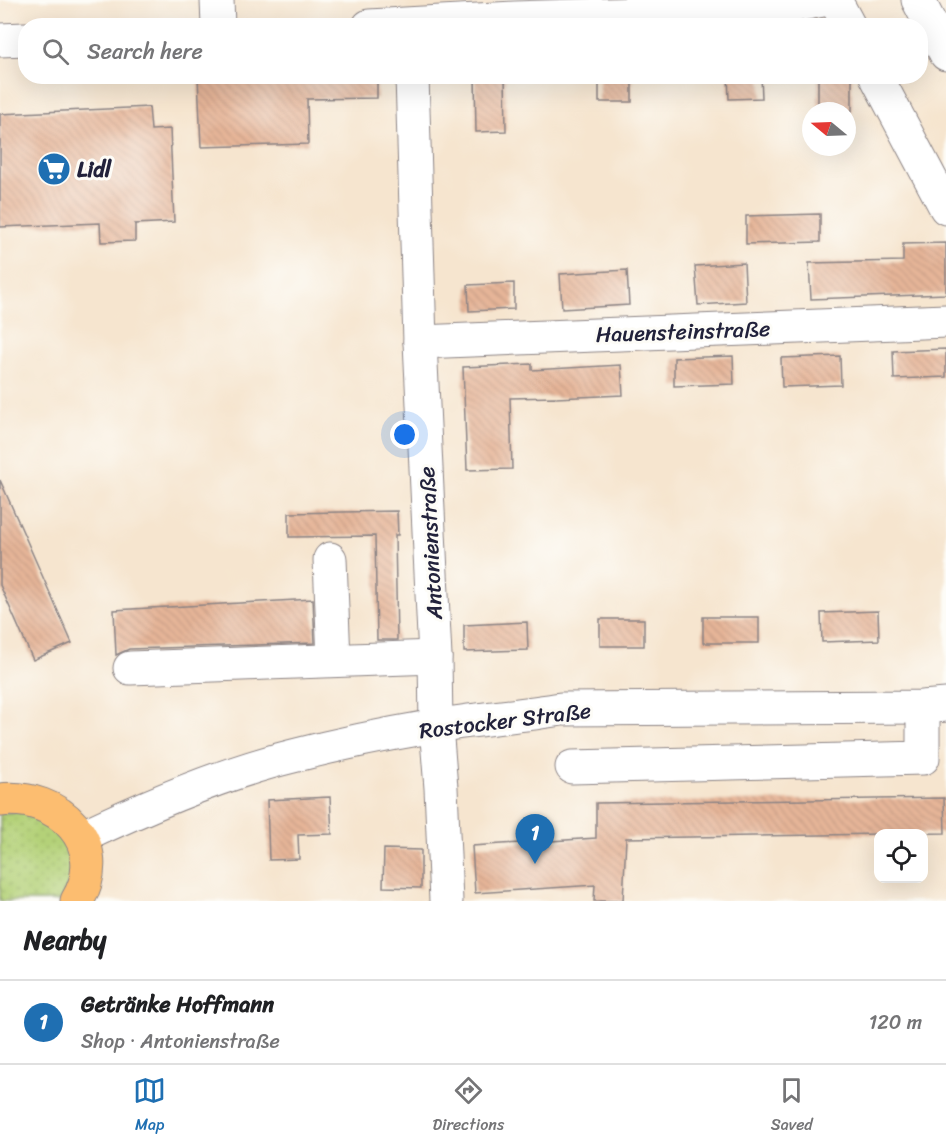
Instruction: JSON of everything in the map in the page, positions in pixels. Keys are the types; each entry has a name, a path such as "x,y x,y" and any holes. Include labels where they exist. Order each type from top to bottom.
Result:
{"main road":[{"path":"0,800 31,800 47,806 61,813 81,837 87,858 86,878 77,901"}],"street":[{"path":"217,0 218,18"},
{"path":"514,18 768,10 823,0"},
{"path":"835,0 845,18"},
{"path":"918,0 927,18"},
{"path":"928,19 946,54"},
{"path":"0,40 18,39"},
{"name":"Antonienstraße","path":"412,84 420,342 435,657 436,726 446,901"},
{"path":"880,84 946,208"},
{"name":"Hauensteinstraße","path":"420,342 946,321"},
{"path":"330,559 334,660"},
{"path":"130,668 435,657"},
{"path":"572,767 923,758 935,706"},
{"name":"Rostocker Straße","path":"81,837 120,818 178,795 281,759 436,726 516,717 561,709 935,706"}],"green space":[{"path":"29,811 59,830 65,837 71,853 70,878 60,901 0,901 0,813"}],"building":[{"path":"198,84 377,84 377,98 307,99 308,144 201,147"},
{"path":"475,84 505,84 506,131 476,132"},
{"path":"599,84 632,84 632,102 599,102"},
{"path":"728,84 761,84 762,98 729,99"},
{"path":"818,84 852,84 852,102 818,102"},
{"path":"149,107 151,130 170,129 174,222 135,224 135,241 101,242 100,223 0,227 0,114"},
{"path":"820,214 820,242 746,244 746,216"},
{"path":"946,243 946,294 811,299 809,263 903,261 903,244"},
{"path":"744,263 746,302 698,305 695,266"},
{"path":"627,270 629,305 562,309 560,274"},
{"path":"514,283 514,309 469,311 468,285"},
{"path":"946,349 946,377 894,379 893,351"},
{"path":"733,356 734,384 674,386 674,358"},
{"path":"840,356 841,385 782,387 781,358"},
{"path":"532,364 532,370 621,365 623,395 510,398 512,469 467,470 463,367"},
{"path":"0,480 72,643 33,660 0,585"},
{"path":"397,511 398,535 395,535 397,640 377,640 375,536 289,537 289,513"},
{"path":"313,599 315,643 129,649 116,655 114,610"},
{"path":"878,611 879,640 822,642 821,613"},
{"path":"703,617 759,617 759,643 703,643"},
{"path":"600,619 644,619 644,646 600,646"},
{"path":"527,622 528,650 464,652 464,625"},
{"path":"330,797 332,834 298,835 299,859 269,860 267,800"},
{"path":"944,798 945,833 928,833 928,829 874,829 874,834 626,838 623,901 594,901 595,885 475,893 472,846 596,838 596,803"},
{"path":"384,849 421,850 421,888 383,887"}],"place":[{"name":"Lidl","path":"54,169"},
{"name":"Getränke Hoffmann","path":"535,864"}]}
